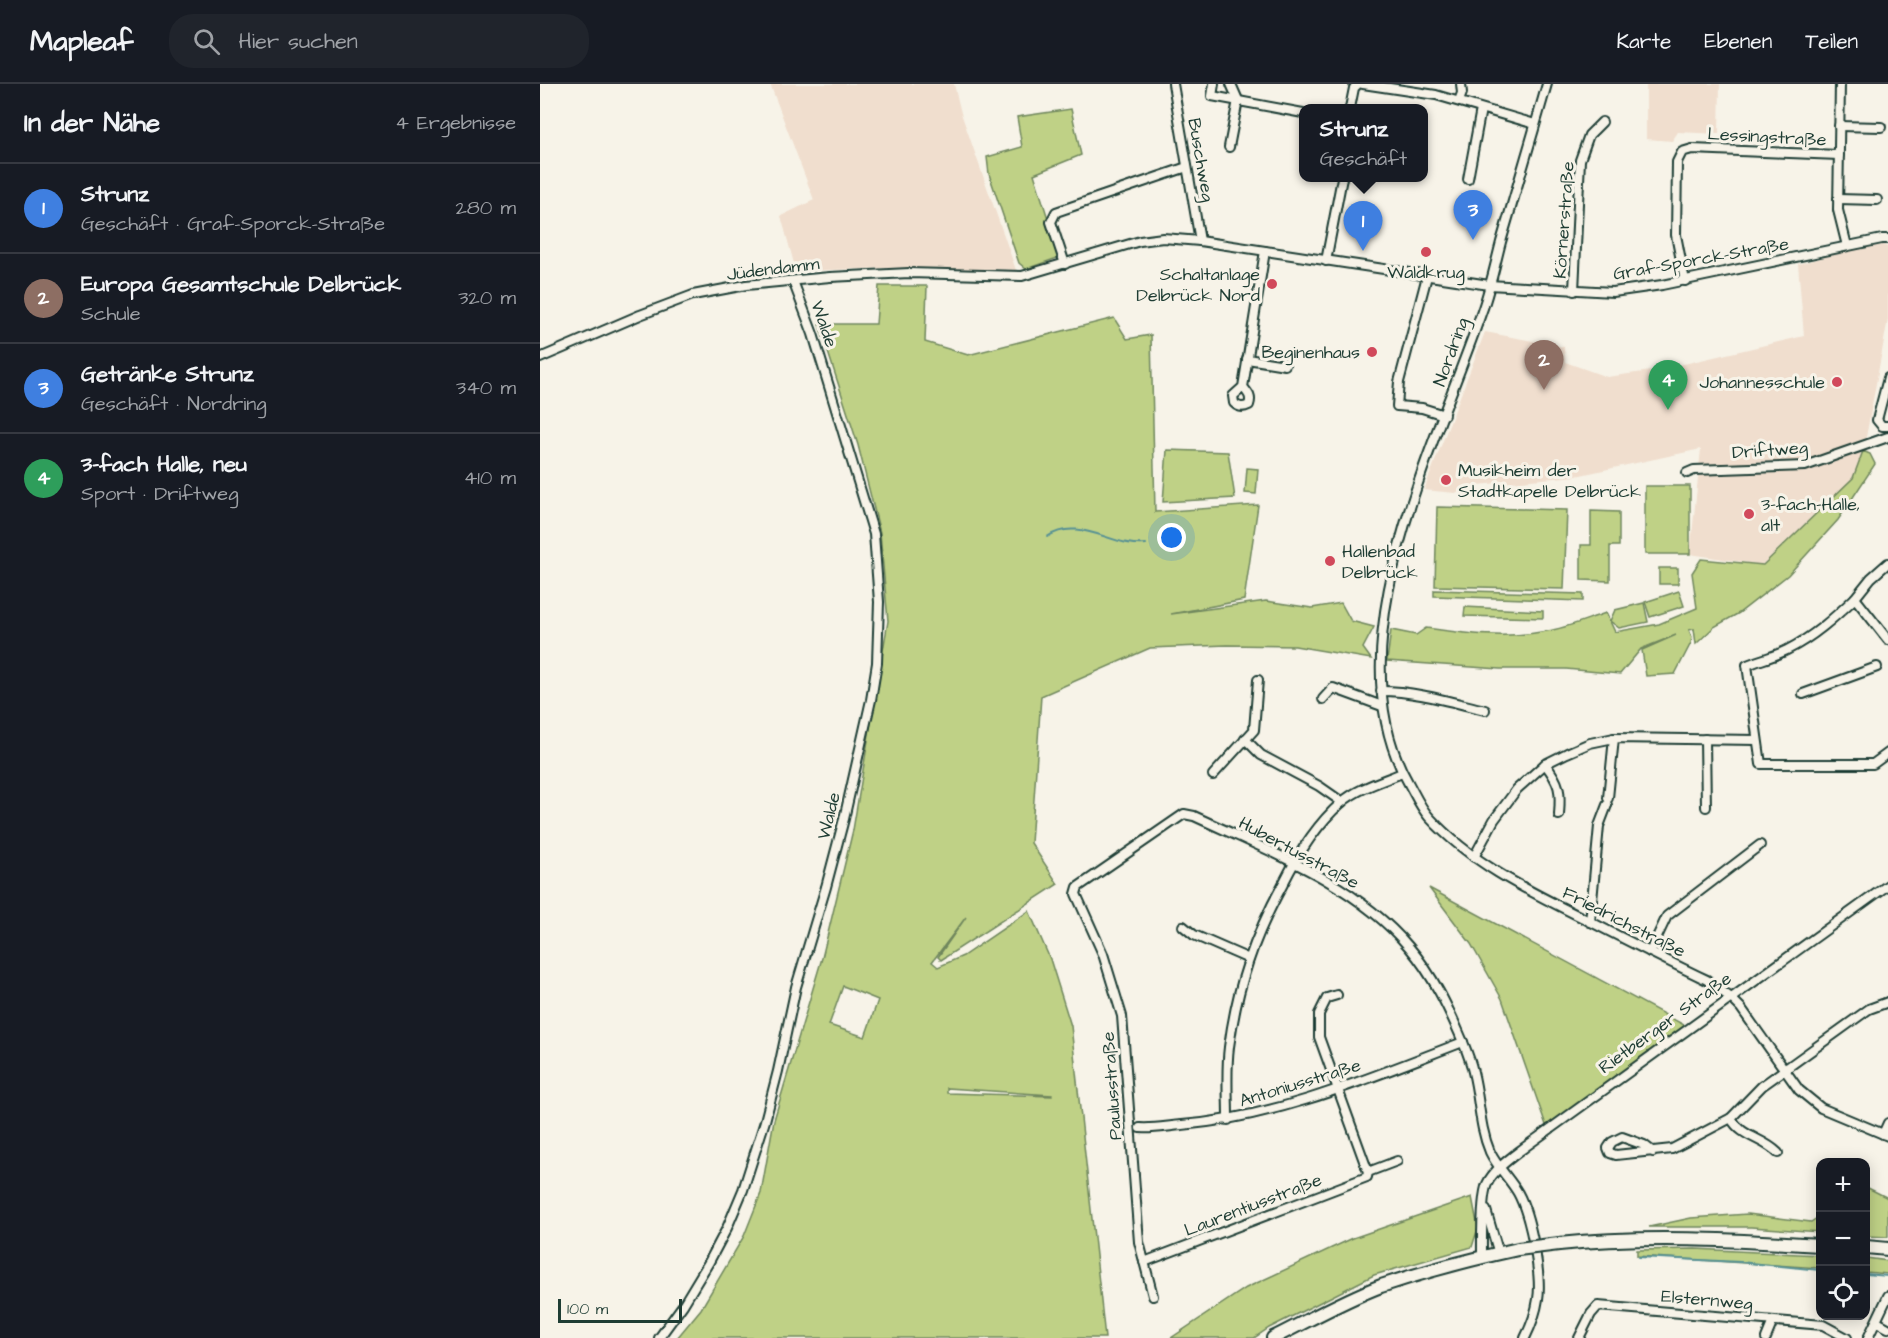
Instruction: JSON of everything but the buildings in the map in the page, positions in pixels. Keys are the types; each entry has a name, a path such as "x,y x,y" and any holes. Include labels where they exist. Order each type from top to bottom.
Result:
{"main road":[{"path":"1274,1338 1329,1309 1379,1287 1518,1249 1598,1240 1696,1238 1816,1245"},
{"path":"1870,1247 1888,1249"}],"street":[{"name":"Buschweg","path":"1173,84 1200,241"},
{"path":"1214,84 1212,96 1299,112"},
{"path":"1229,147 1238,100 1231,84"},
{"path":"1351,104 1354,88 1360,84 1436,95 1535,124"},
{"path":"1459,101 1462,93 1461,84"},
{"name":"Nordring","path":"1381,691 1380,662 1383,630 1398,546 1409,509 1483,308 1547,84"},
{"path":"1840,84 1838,210 1846,246"},
{"path":"1468,179 1481,109"},
{"name":"Körnerstraße","path":"1574,291 1580,160 1589,135 1602,122"},
{"path":"1839,126 1881,127"},
{"name":"Lessingstraße","path":"1685,281 1676,235 1677,162 1682,152 1692,149 1839,155"},
{"path":"1065,264 1051,222 1056,212 1187,167"},
{"path":"1326,261 1341,182"},
{"path":"1838,199 1877,200"},
{"name":"Graf-Sporck-Straße","path":"1022,276 1140,241 1163,238 1200,241 1489,285 1613,292 1685,281 1888,239"},
{"path":"1243,387 1265,251"},
{"name":"Jüdendamm","path":"540,358 693,295 746,285 830,277 909,273 1022,276"},
{"path":"1427,276 1400,382 1397,406 1422,408 1444,415"},
{"name":"Walde","path":"659,1338 683,1305 709,1262 727,1228 746,1180 765,1121 796,987 844,819 877,663 879,602 874,534 813,334 792,281"},
{"path":"1246,359 1284,365"},
{"path":"1888,378 1886,396 1879,407 1877,420 1882,426 1888,426"},
{"name":"Driftweg","path":"1687,473 1694,470 1805,466 1888,437"},
{"path":"1888,563 1830,622 1785,651 1747,664 1761,764 1873,764 1888,753"},
{"path":"1855,598 1888,640"},
{"path":"1803,694 1877,667"},
{"path":"1213,775 1254,730 1258,680"},
{"path":"1323,699 1333,688 1382,706 1381,691 1393,691 1485,710"},
{"name":"Friedrichstraße","path":"1382,706 1391,745 1402,773 1426,814 1449,837 1474,857 1522,888 1707,980 1741,1008 1799,1090 1821,1108 1886,1135"},
{"path":"1474,857 1494,820 1517,789 1545,764 1590,743 1614,738 1757,740"},
{"path":"1590,922 1599,826 1608,801 1614,738"},
{"path":"1245,739 1261,755 1319,786 1342,802"},
{"path":"1705,740 1706,807"},
{"path":"1545,764 1556,777 1561,793 1559,815"},
{"path":"1228,1120 1228,1050 1237,995 1263,920 1312,835 1342,802 1365,788 1402,773"},
{"name":"Hubertusstraße","path":"1084,883 1184,814 1194,816 1294,863 1335,885 1374,912 1409,948 1440,992 1463,1042 1473,1072 1483,1131 1491,1154 1525,1206 1536,1265 1538,1298 1525,1338"},
{"path":"1650,952 1667,916 1760,845"},
{"name":"Paulusstraße","path":"1084,883 1078,887 1076,894 1103,954 1122,1016 1139,1242 1153,1296"},
{"name":"Rietberger Straße","path":"1482,1257 1484,1196 1487,1183 1500,1168 1525,1147 1888,885"},
{"path":"1184,926 1194,935 1249,960"},
{"path":"1337,995 1327,998 1319,1014 1319,1037 1368,1172"},
{"path":"1653,1152 1644,1145 1622,1137 1612,1142 1608,1148 1610,1153 1616,1155 1653,1152 1672,1149 1731,1119 1762,1086 1869,1009 1888,1002"},
{"name":"Antoniusstraße","path":"1140,1128 1248,1116 1338,1090 1463,1042"},
{"path":"1731,1119 1737,1129 1768,1144 1778,1153"},
{"path":"1129,1120 1137,1122 1140,1128 1131,1135"},
{"path":"1886,1135 1888,1122"},
{"name":"Laurentiusstraße","path":"1144,1262 1367,1177 1368,1172 1397,1161"},
{"path":"1484,1206 1499,1254"},
{"path":"1868,1338 1888,1296"},
{"name":"Elsternweg","path":"1579,1338 1591,1314 1598,1306 1823,1325 1847,1338"},
{"path":"1766,1338 1773,1321"},
{"path":"1877,1322 1888,1328"}],"shaded area":[{"path":"770,84 954,84 961,113 1016,270 892,268 796,271 781,216 814,200"},
{"path":"1646,84 1720,84 1719,134 1678,132 1672,141 1646,139"},
{"path":"1883,245 1888,247 1888,319 1864,448 1853,478 1762,565 1690,554 1701,449 1576,476 1477,485 1455,493 1424,490 1485,332 1564,347 1565,362 1607,377 1658,370 1804,336 1798,264"}],"green space":[{"path":"1071,109 1081,155 1034,174 1060,257 1026,269 1019,263 989,174 987,157 1022,147 1017,117"},
{"path":"879,286 927,286 925,342 968,355 1114,318 1127,339 1151,335 1155,512 1258,505 1244,600 1171,614 1266,601 1312,608 1341,603 1351,621 1374,627 1363,648 1371,659 1295,646 1227,645 1150,648 1041,696 1031,843 1058,884 941,960 938,957 966,917 932,962 938,967 963,956 1029,911 1050,959 1071,1026 1105,1338 677,1338 701,1309 744,1236 761,1193 774,1120 822,958 853,830 888,621 880,533 858,445 819,324 876,324","holes":["843,986 878,1000 865,1037 829,1025","947,1088 1052,1095 1052,1096 947,1093"]},
{"path":"1167,450 1228,452 1235,498 1163,502"},
{"path":"1863,451 1870,454 1875,464 1838,520 1788,575 1739,613 1714,627 1696,644 1694,629 1689,630 1692,637 1691,643 1675,674 1646,676 1642,650 1676,635 1641,649 1620,674 1566,669 1500,669 1387,661 1391,630 1416,635 1426,628 1472,634 1517,635 1554,630 1606,613 1615,632 1659,624 1697,608 1692,573 1701,559 1763,565 1853,478"},
{"path":"1247,468 1258,469 1256,494 1245,493"},
{"path":"1645,486 1690,486 1690,554 1645,554"},
{"path":"1437,507 1567,510 1564,589 1435,586"},
{"path":"1591,511 1619,512 1619,546 1610,546 1610,581 1581,580 1581,545 1591,545"},
{"path":"1659,568 1678,568 1678,584 1659,584"},
{"path":"1434,590 1583,594 1583,601 1434,596"},
{"path":"1679,591 1684,606 1650,617 1645,602"},
{"path":"1644,603 1648,622 1619,628 1610,621 1615,610"},
{"path":"1465,607 1543,611 1543,618 1464,616"},
{"path":"1429,888 1686,1026 1547,1128 1502,999 1471,944"},
{"path":"1870,1189 1888,1198 1888,1237 1870,1236"},
{"path":"1472,1197 1478,1228 1472,1247 1374,1275 1269,1328 1254,1338 1171,1338 1246,1288 1353,1238"},
{"path":"1748,1214 1811,1222 1816,1219 1816,1232 1751,1227 1649,1227 1691,1218"},
{"path":"1695,1249 1816,1255 1816,1268 1637,1256 1637,1250"},
{"path":"1870,1259 1888,1261 1888,1274 1870,1272"}],"waterway":[{"path":"1047,537 1059,531 1071,529 1121,542 1146,544"},
{"path":"1639,1257 1740,1262 1816,1270"},
{"path":"1870,1274 1888,1276"}],"place":[{"name":"Getränke Strunz","path":"1473,240"},
{"name":"Strunz","path":"1363,251"},
{"name":"Waldkrug","path":"1426,252"},
{"name":"Schaltanlage Delbrück Nord","path":"1272,284"},
{"name":"Beginenhaus","path":"1372,352"},
{"name":"Johannesschule","path":"1837,382"},
{"name":"Europa Gesamtschule Delbrück","path":"1544,390"},
{"name":"3-fach Halle, neu","path":"1668,410"},
{"name":"Musikheim der Stadtkapelle Delbrück","path":"1446,480"},
{"name":"3-fach-Halle, alt","path":"1749,514"},
{"name":"Hallenbad Delbrück","path":"1330,561"}]}
